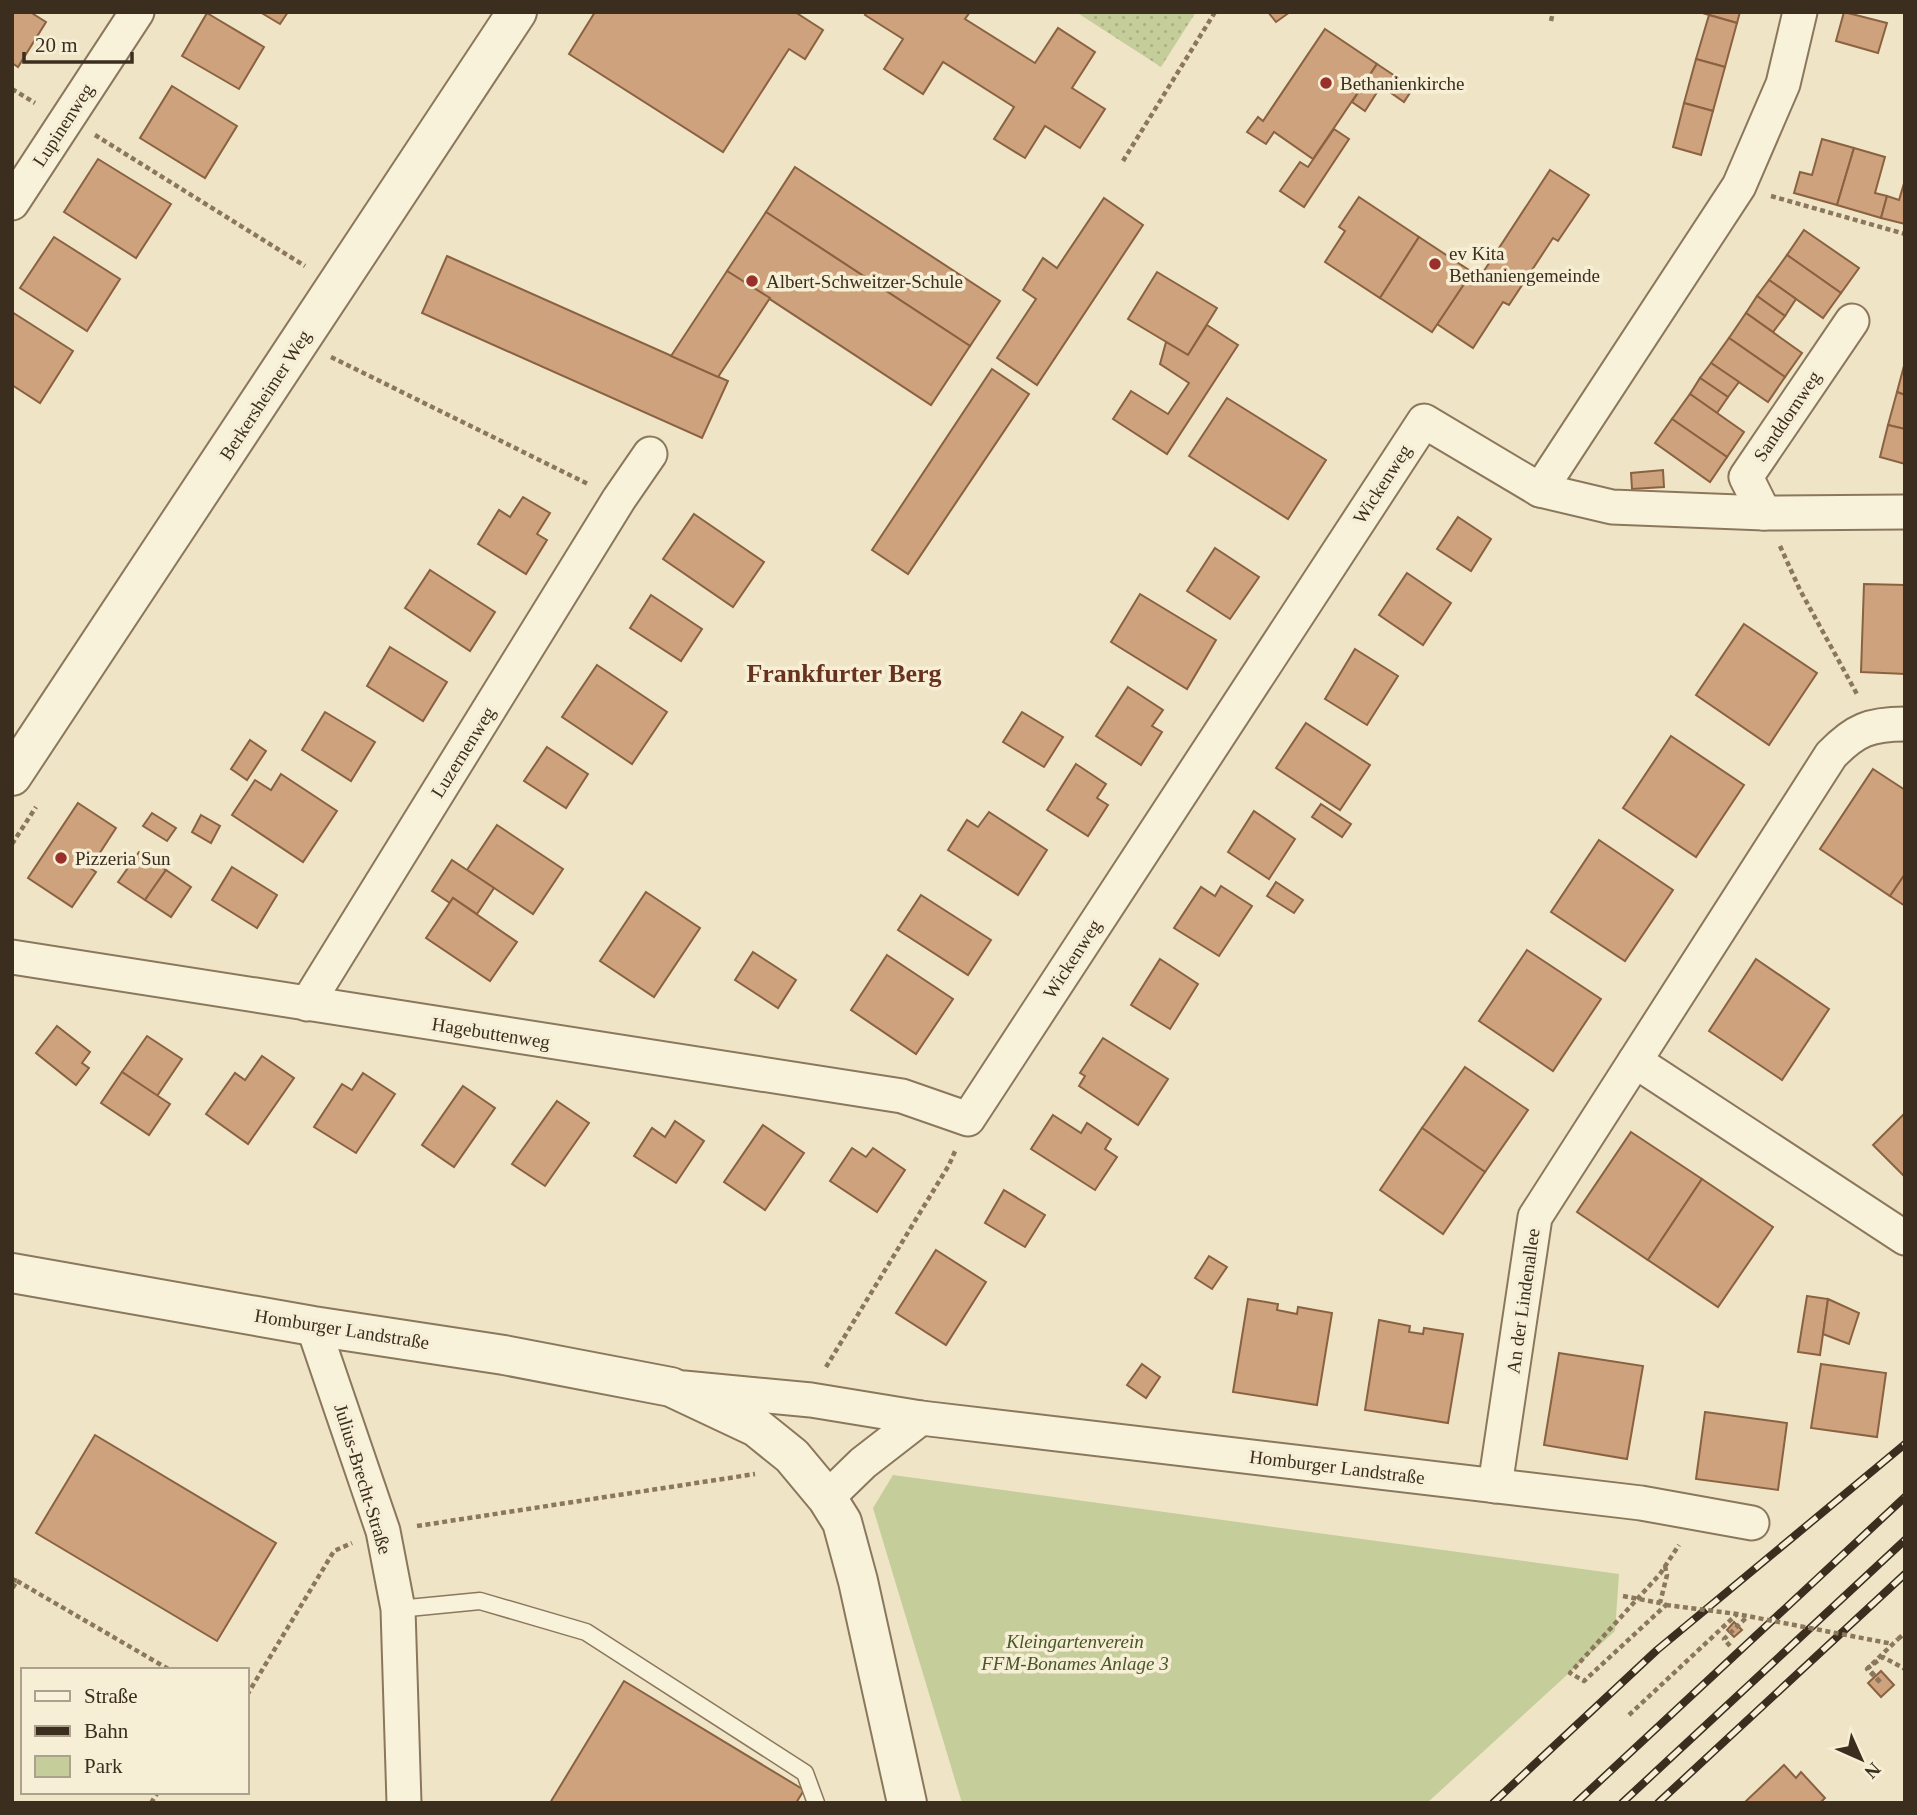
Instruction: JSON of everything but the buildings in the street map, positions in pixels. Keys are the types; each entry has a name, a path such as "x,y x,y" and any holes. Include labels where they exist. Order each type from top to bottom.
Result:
{"street":[{"name":"Lupinenweg","path":"12,204 137,12"},
{"name":"Berkersheimer Weg","path":"12,776 517,12"},
{"path":"1800,12 1783,84 1739,186 1540,490 1612,507 1764,513 1905,512"},
{"name":"Sanddornweg","path":"1764,513 1746,477 1852,321"},
{"name":"Wickenweg","path":"968,1119 1424,421 1540,490"},
{"name":"Luzernenweg","path":"307,1004 619,499 650,454"},
{"name":"An der Lindenallee","path":"1495,1486 1535,1217 1831,755 1858,731 1889,724"},
{"name":"Hagebuttenweg","path":"12,957 902,1096 968,1119"},
{"path":"1634,1061 1905,1238"},
{"name":"Homburger Landstraße","path":"12,1273 313,1326 504,1355 671,1387 811,1400 921,1418 1641,1503 1752,1522"},
{"name":"Julius-Brecht-Straße","path":"313,1326 383,1531 398,1609 404,1803"},
{"name":"Homburger Landstraße","path":"671,1387 756,1427 792,1457 827,1498 842,1522 858,1581 907,1803"},
{"path":"827,1498 863,1463 921,1418"}],"lane":[{"path":"398,1609 480,1601 586,1632 804,1773 816,1803"}],"path":[{"path":"1123,161 1215,12"},
{"path":"1550,21 1553,12"},
{"path":"12,89 91,133 309,268"},
{"path":"1739,186 1905,234"},
{"path":"327,355 619,499"},
{"path":"1764,513 1800,590 1889,724"},
{"path":"811,1400 825,1367 949,1165 968,1119"},
{"path":"248,1693 334,1551 383,1531 722,1480 776,1469 792,1457"},
{"path":"1665,1566 1667,1575 1663,1604 1584,1681 1570,1673 1660,1574 1665,1566 1684,1537 1694,1512"},
{"path":"12,1589 15,1580 167,1668"},
{"path":"1623,1596 1737,1614 1893,1644"},
{"path":"1629,1715 1737,1614"},
{"path":"1730,1646 1724,1639 1748,1616"},
{"path":"1905,1633 1893,1644 1867,1669 1880,1682 1868,1668 1883,1657 1905,1669"}],"green space":[{"path":"1076,12 1196,12 1161,67"},
{"name":"Kleingartenverein FFM-Bonames Anlage 3","path":"893,1475 1619,1574 1615,1631 1427,1803 962,1803 873,1508"}],"railway":[{"path":"1493,1803 1657,1650 1905,1444"},
{"path":"1576,1803 1905,1497"},
{"path":"1622,1803 1905,1540"},
{"path":"1658,1803 1905,1574"}],"place":[{"name":"Bethanienkirche","path":"1326,83"},
{"name":"ev Kita Bethaniengemeinde","path":"1435,264"},
{"name":"Albert-Schweitzer-Schule","path":"752,281"},
{"name":"Pizzeria Sun","path":"61,858"}],"district":[{"name":"Frankfurter Berg","path":"844,673"}]}
